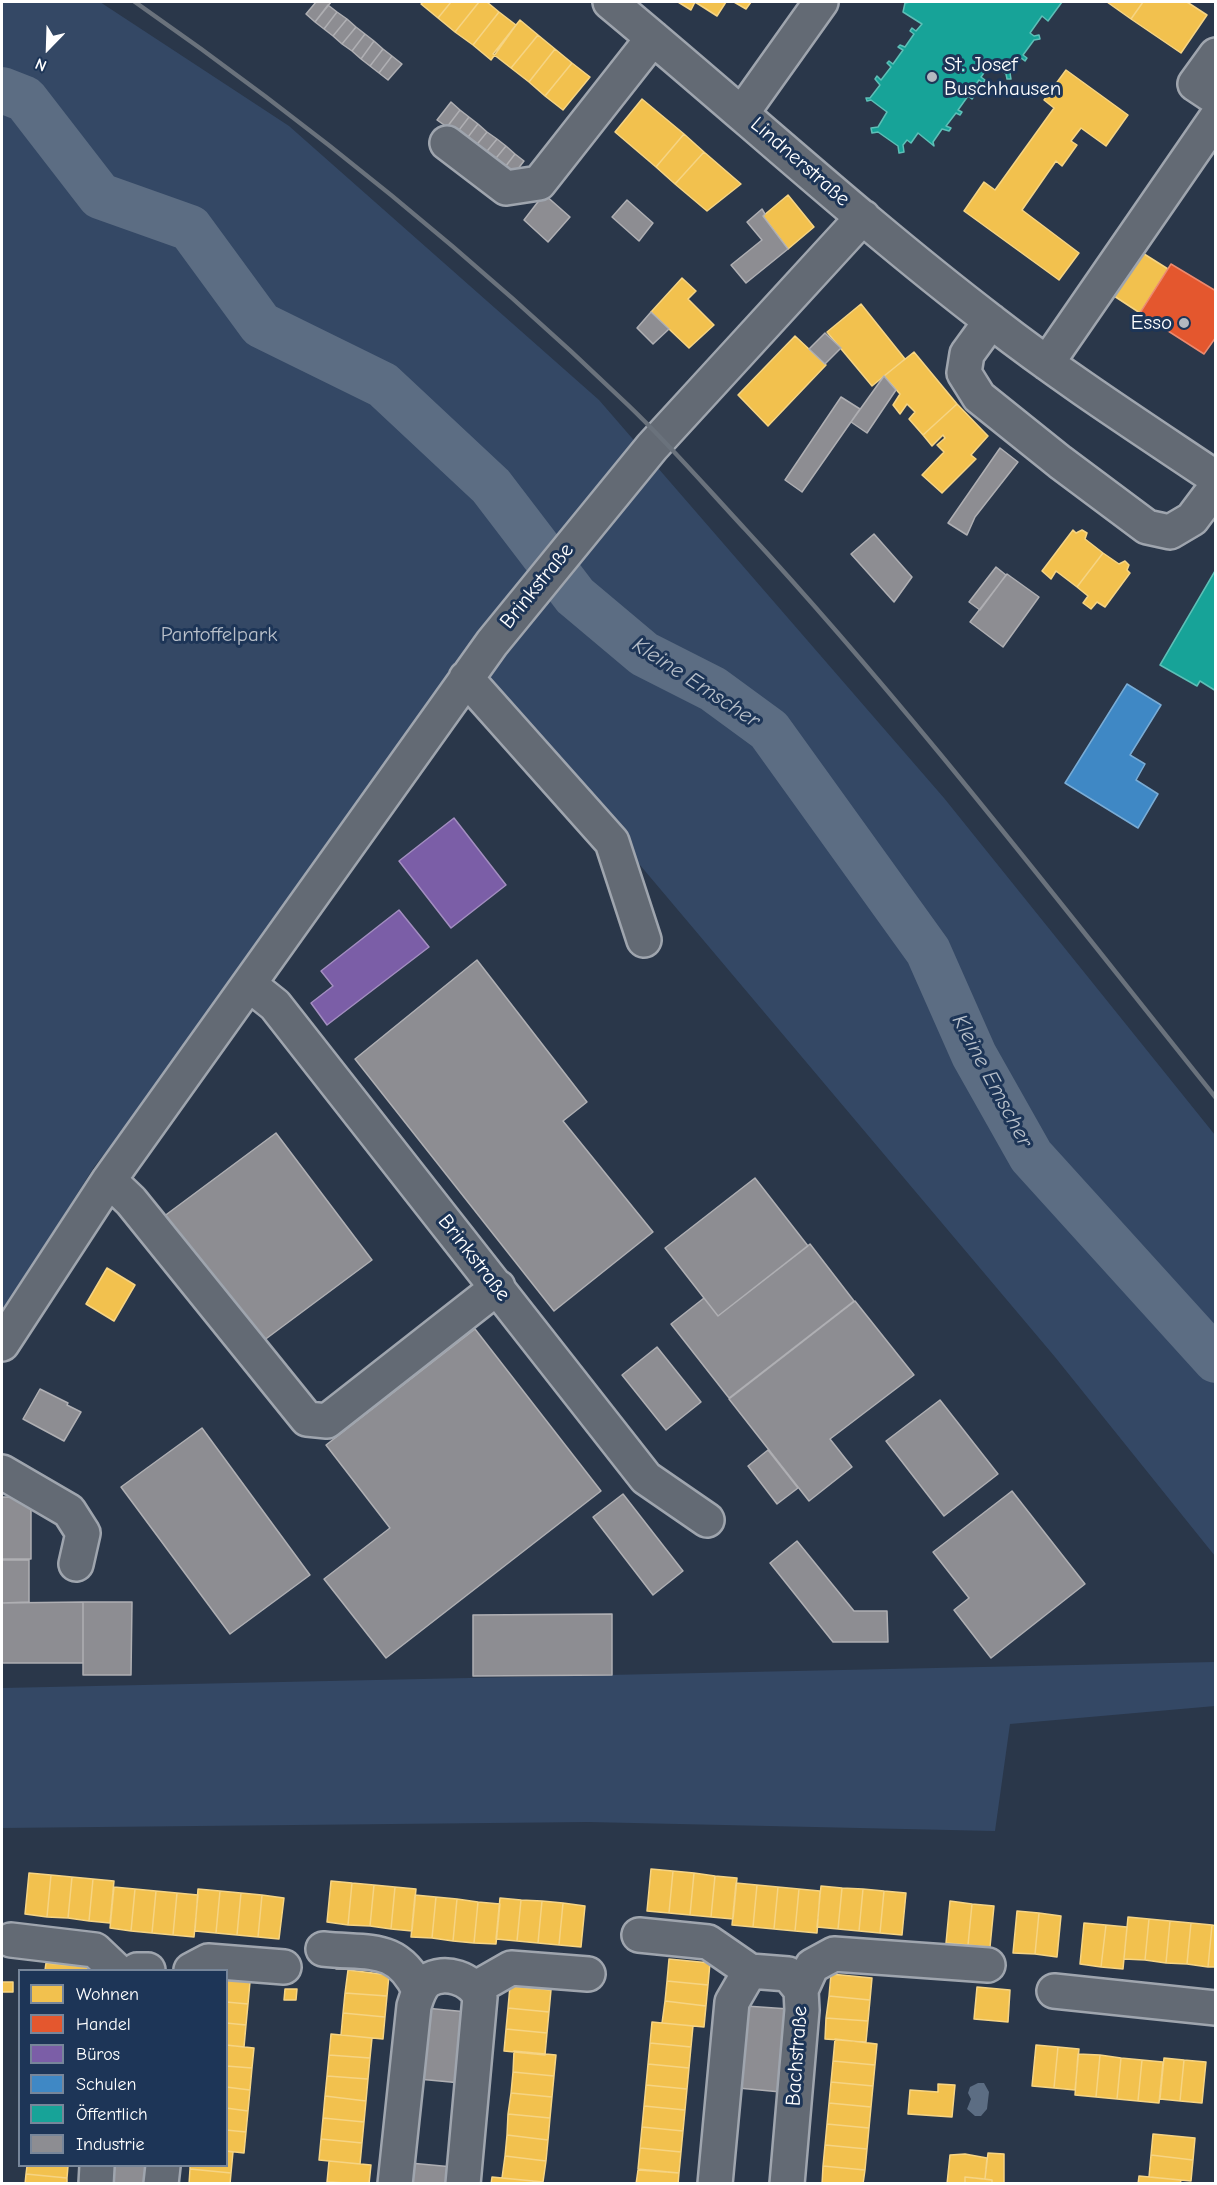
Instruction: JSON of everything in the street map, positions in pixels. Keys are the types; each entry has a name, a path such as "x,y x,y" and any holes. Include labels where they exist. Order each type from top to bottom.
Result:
{"street":[{"name":"Lindnerstraße","path":"610,2 863,217 991,321 1047,363 1215,478"},
{"path":"742,113 821,2"},
{"path":"447,143 506,188 539,183 653,38"},
{"path":"1215,55 1195,84 1215,98"},
{"path":"1047,363 1215,118"},
{"name":"Brinkstraße","path":"2,1344 109,1180 250,985 466,678 537,585 610,495 863,217"},
{"path":"991,321 967,354 964,373 979,396 1129,514 1147,527 1170,532 1192,519 1215,487"},
{"path":"466,678 612,842 644,940"},
{"name":"Brinkstraße","path":"250,985 275,1005 646,1478 707,1520"},
{"path":"109,1180 131,1201 307,1419 327,1421 498,1287"},
{"path":"2,1472 69,1511 83,1533 76,1564"},
{"path":"639,1935 708,1942 750,1971 740,1984 732,2002 715,2184"},
{"path":"11,1940 95,1950 114,1969"},
{"path":"323,1949 392,1956 409,1970 419,1990"},
{"path":"801,1990 812,1966 834,1954 988,1965"},
{"path":"194,1969 208,1961 284,1967"},
{"path":"476,1988 511,1968 588,1974"},
{"name":"Bachstraße","path":"750,1971 788,1974 801,1990 802,2010 787,2184"},
{"path":"395,2184 414,2006 419,1990 428,1981 440,1976 461,1978 476,1988 480,1997 463,2184"},
{"path":"1054,1991 1215,2008"},
{"path":"96,2184 97,2167"},
{"path":"161,2184 163,2167"}],"green space":[{"name":"Pantoffelpark","path":"2,2 100,2 289,126 599,400 944,798 1215,1135 1215,1556 1055,1357 478,673 94,1167 2,1313"},
{"path":"1215,1662 1215,1706 1010,1724 995,1831 588,1822 2,1828 2,1688"}],"shaded area":[{"path":"984,2083 989,2092 987,2109 981,2116 975,2116 967,2109 971,2099 968,2093 970,2087"}],"building: Wohnen":[{"path":"423,2 451,2 438,18 421,4"},
{"path":"451,2 479,2 455,32 438,18"},
{"path":"479,2 487,2 499,12 473,45 455,32"},
{"path":"678,2 695,2 691,10"},
{"path":"695,2 726,2 717,16"},
{"path":"734,2 751,2 746,9"},
{"path":"1107,2 1143,2 1131,19"},
{"path":"1143,2 1187,2 1207,15 1181,53 1131,19"},
{"path":"499,12 516,25 491,60 473,45"},
{"path":"520,20 538,35 511,68 493,54"},
{"path":"538,35 555,49 529,82 511,68"},
{"path":"555,49 572,63 545,96 529,82"},
{"path":"572,63 590,77 563,110 545,96"},
{"path":"1066,70 1128,115 1106,146 1081,128 1071,141 1077,145 1062,166 1056,161 1022,210 1079,253 1059,280 964,211 984,182 995,190 1054,108 1044,100"},
{"path":"642,99 684,134 656,167 615,132"},
{"path":"684,134 704,152 675,184 656,167"},
{"path":"704,152 741,184 707,211 675,184"},
{"path":"788,195 814,227 788,249 763,216"},
{"path":"1141,252 1168,269 1140,313 1111,294"},
{"path":"682,278 696,291 688,299 714,325 689,348 651,312"},
{"path":"861,304 905,359 872,386 827,332"},
{"path":"795,336 826,365 768,426 738,395"},
{"path":"914,352 957,404 923,435 909,419 915,412 907,404 900,414 893,405 900,394 884,376"},
{"path":"957,404 988,436 971,455 976,459 942,493 922,475 944,452 937,445 945,438 943,435 932,446 923,435"},
{"path":"1073,530 1076,533 1082,530 1087,533 1085,539 1103,553 1077,587 1056,571 1051,579 1042,571"},
{"path":"1103,553 1119,564 1125,561 1129,565 1127,570 1130,573 1105,607 1097,602 1091,609 1083,603 1088,596 1077,587"},
{"path":"107,1268 135,1285 114,1321 86,1304"},
{"path":"651,1869 673,1871 669,1913 647,1911"},
{"path":"673,1871 694,1873 690,1915 669,1913"},
{"path":"29,1873 51,1875 47,1917 25,1914"},
{"path":"694,1873 715,1876 711,1917 690,1915"},
{"path":"51,1875 72,1877 68,1918 47,1917"},
{"path":"715,1876 737,1878 733,1919 711,1917"},
{"path":"72,1877 93,1879 89,1921 68,1918"},
{"path":"93,1879 114,1881 110,1923 89,1921"},
{"path":"331,1881 352,1883 348,1925 327,1922"},
{"path":"352,1883 374,1885 370,1926 348,1925"},
{"path":"736,1883 757,1885 753,1927 732,1925"},
{"path":"374,1885 395,1887 391,1929 370,1926"},
{"path":"757,1885 778,1887 774,1929 753,1927"},
{"path":"821,1886 842,1888 838,1929 817,1927"},
{"path":"114,1887 135,1889 131,1931 110,1928"},
{"path":"395,1887 416,1889 412,1931 391,1929"},
{"path":"778,1887 799,1889 795,1931 774,1929"},
{"path":"842,1888 863,1889 859,1931 838,1929"},
{"path":"135,1889 156,1891 152,1933 131,1931"},
{"path":"198,1889 220,1891 216,1933 195,1931"},
{"path":"799,1889 820,1891 817,1933 795,1931"},
{"path":"863,1889 884,1891 880,1933 859,1931"},
{"path":"156,1891 177,1893 173,1935 152,1933"},
{"path":"220,1891 241,1893 237,1935 216,1933"},
{"path":"884,1891 906,1893 902,1935 880,1933"},
{"path":"177,1893 198,1895 194,1937 173,1935"},
{"path":"241,1893 262,1895 258,1937 237,1935"},
{"path":"262,1895 284,1898 279,1939 258,1937"},
{"path":"415,1895 436,1897 432,1938 411,1937"},
{"path":"436,1897 457,1899 453,1941 432,1938"},
{"path":"500,1898 521,1900 517,1941 496,1939"},
{"path":"457,1899 478,1902 474,1943 453,1941"},
{"path":"521,1900 542,1901 538,1943 517,1941"},
{"path":"542,1901 563,1903 559,1945 538,1943"},
{"path":"950,1901 972,1904 968,1945 946,1943"},
{"path":"478,1902 500,1904 496,1944 474,1943"},
{"path":"563,1903 585,1906 581,1947 559,1945"},
{"path":"972,1904 994,1906 990,1947 968,1945"},
{"path":"1017,1911 1039,1913 1035,1954 1013,1953"},
{"path":"1039,1913 1061,1916 1057,1957 1035,1954"},
{"path":"1128,1917 1149,1919 1145,1960 1124,1959"},
{"path":"1149,1919 1170,1921 1166,1963 1145,1960"},
{"path":"1170,1921 1191,1923 1187,1964 1166,1963"},
{"path":"1084,1923 1106,1925 1101,1967 1080,1964"},
{"path":"1191,1923 1212,1925 1208,1967 1187,1964"},
{"path":"1106,1925 1127,1927 1123,1969 1101,1967"},
{"path":"1212,1925 1216,1926 1216,1967 1208,1967"},
{"path":"669,1959 710,1963 708,1985 667,1981"},
{"path":"46,1963 88,1967 87,1969 45,1969"},
{"path":"348,1970 389,1975 387,1996 345,1993"},
{"path":"831,1974 872,1978 870,2000 829,1996"},
{"path":"228,1980 250,1982 248,2004 228,2002"},
{"path":"667,1981 708,1985 706,2006 665,2001"},
{"path":"2,1982 13,1982 13,1992 2,1992"},
{"path":"510,1986 551,1990 549,2012 508,2008"},
{"path":"977,1987 1010,1990 1008,2022 974,2019"},
{"path":"285,1989 297,1989 296,2000 284,2000"},
{"path":"345,1993 387,1996 385,2017 343,2013"},
{"path":"829,1996 870,2000 868,2021 826,2018"},
{"path":"665,2001 706,2006 704,2027 662,2023"},
{"path":"228,2002 248,2004 246,2025 228,2023"},
{"path":"508,2008 549,2012 547,2033 506,2029"},
{"path":"343,2013 385,2017 383,2039 341,2035"},
{"path":"826,2018 868,2021 866,2042 825,2039"},
{"path":"652,2022 693,2026 691,2047 650,2043"},
{"path":"228,2023 246,2025 244,2047 228,2045"},
{"path":"506,2029 547,2033 545,2055 504,2051"},
{"path":"331,2034 372,2038 370,2058 329,2055"},
{"path":"835,2039 877,2044 875,2065 833,2061"},
{"path":"650,2043 691,2047 689,2068 648,2064"},
{"path":"228,2045 254,2048 252,2068 228,2066"},
{"path":"1036,2045 1058,2047 1054,2088 1032,2086"},
{"path":"1058,2047 1079,2049 1075,2090 1054,2088"},
{"path":"514,2051 556,2055 554,2076 513,2072"},
{"path":"1078,2054 1100,2055 1096,2097 1075,2095"},
{"path":"329,2055 370,2058 368,2079 327,2076"},
{"path":"1100,2055 1121,2058 1117,2099 1096,2097"},
{"path":"1121,2058 1142,2060 1138,2101 1117,2099"},
{"path":"1164,2058 1184,2060 1180,2101 1160,2099"},
{"path":"1142,2060 1163,2062 1159,2103 1138,2101"},
{"path":"1184,2060 1206,2062 1202,2103 1180,2101"},
{"path":"833,2061 875,2065 873,2086 831,2082"},
{"path":"648,2064 689,2068 687,2089 646,2085"},
{"path":"228,2066 252,2068 250,2090 228,2087"},
{"path":"513,2072 554,2076 552,2097 511,2093"},
{"path":"327,2076 368,2079 366,2101 325,2096"},
{"path":"831,2082 873,2086 871,2107 829,2103"},
{"path":"938,2084 955,2085 952,2117 908,2114 910,2090 938,2092"},
{"path":"646,2085 687,2089 685,2110 644,2106"},
{"path":"228,2087 250,2090 248,2111 228,2108"},
{"path":"511,2093 552,2097 550,2118 508,2114"},
{"path":"325,2096 366,2101 364,2122 323,2118"},
{"path":"829,2103 871,2107 869,2128 827,2124"},
{"path":"644,2106 685,2110 683,2131 642,2127"},
{"path":"228,2108 248,2111 246,2132 228,2130"},
{"path":"508,2114 550,2118 548,2140 507,2135"},
{"path":"323,2118 364,2122 362,2143 321,2139"},
{"path":"827,2124 869,2128 867,2149 825,2145"},
{"path":"642,2127 683,2131 681,2152 640,2148"},
{"path":"228,2130 246,2132 244,2153 228,2151"},
{"path":"1153,2134 1195,2138 1193,2160 1151,2155"},
{"path":"507,2135 548,2140 546,2161 505,2156"},
{"path":"321,2139 362,2143 360,2164 319,2160"},
{"path":"825,2145 867,2149 865,2170 823,2166"},
{"path":"640,2148 681,2152 679,2173 638,2169"},
{"path":"228,2151 233,2152 231,2173 190,2169 190,2167 228,2167"},
{"path":"988,2153 1004,2154 1004,2184 992,2184 992,2180 985,2179"},
{"path":"965,2154 987,2158 985,2179 965,2177 965,2184 947,2184 950,2155"},
{"path":"1151,2155 1193,2160 1191,2181 1149,2177"},
{"path":"505,2156 546,2161 543,2182 502,2178"},
{"path":"329,2161 371,2165 369,2184 327,2182"},
{"path":"823,2166 865,2170 863,2184 822,2184"},
{"path":"27,2167 68,2167 67,2178 26,2174"},
{"path":"190,2169 231,2173 230,2184 189,2184"},
{"path":"638,2170 679,2173 678,2184 636,2184"},
{"path":"26,2174 67,2178 67,2184 25,2184"},
{"path":"1139,2176 1181,2180 1180,2184 1138,2184"},
{"path":"492,2177 533,2181 533,2184 491,2184"},
{"path":"965,2177 992,2180 992,2184 965,2184"}],"building: Handel":[{"path":"1171,264 1216,291 1216,337 1204,354 1140,313"}],"building: Büros":[{"path":"454,818 506,885 451,928 399,861"},
{"path":"399,910 429,947 327,1025 311,1003 333,986 321,971"}],"building: Schulen":[{"path":"1127,684 1161,705 1130,755 1145,764 1136,780 1158,794 1138,828 1065,783"}],"building: Öffentlich":[{"name":"St. Josef Buschhausen","path":"1062,2 1048,21 1042,16 1030,33 1034,36 1039,35 1040,39 1034,40 1023,55 1027,58 1025,61 1021,58 1010,73 1011,79 1007,79 1006,74 991,63 981,77 985,80 983,83 979,80 970,93 974,96 972,99 968,96 958,110 962,112 960,115 956,113 946,126 951,128 949,131 942,129 933,142 934,146 918,133 911,143 907,140 903,145 904,152 899,153 898,146 878,132 872,133 871,128 878,127 887,112 871,100 867,101 866,98 870,98 880,85 875,79 877,76 881,80 891,67 887,63 889,61 893,64 903,50 898,47 900,45 905,47 914,34 910,31 912,28 916,31 922,24 903,12 905,3"},
{"path":"1215,571 1216,691 1200,681 1197,686 1160,665"}],"building: Industrie":[{"path":"316,2 331,2 315,22 306,14"},
{"path":"328,5 337,12 324,29 315,22"},
{"path":"337,12 347,19 333,36 324,29"},
{"path":"347,19 356,27 342,44 333,36"},
{"path":"356,27 365,34 352,51 342,44"},
{"path":"365,34 374,41 361,59 352,51"},
{"path":"374,41 383,49 370,66 361,59"},
{"path":"383,49 392,56 379,73 370,66"},
{"path":"392,56 402,64 388,80 379,73"},
{"path":"451,102 460,110 447,127 437,120"},
{"path":"460,110 469,117 456,134 447,127"},
{"path":"469,117 478,124 465,141 456,134"},
{"path":"478,124 487,132 474,148 465,141"},
{"path":"487,132 497,139 483,156 474,148"},
{"path":"497,139 506,146 492,163 483,156"},
{"path":"506,146 515,154 502,171 492,163"},
{"path":"515,154 524,161 511,178 502,171"},
{"path":"544,194 570,217 548,242 524,220"},
{"path":"627,200 653,223 639,241 612,217"},
{"path":"762,209 765,214 763,216 788,249 746,283 731,265 762,240 747,222"},
{"path":"651,312 669,329 653,344 637,328"},
{"path":"825,333 841,348 825,364 809,349"},
{"path":"884,376 896,390 867,433 851,422"},
{"path":"841,397 860,409 802,492 785,480"},
{"path":"1000,448 1018,462 975,517 967,535 948,523"},
{"path":"874,534 912,577 894,602 851,554"},
{"path":"996,567 1006,575 980,610 969,602"},
{"path":"1007,574 1039,597 1003,647 970,622"},
{"path":"477,960 587,1102 563,1121 653,1232 554,1311 355,1059"},
{"path":"276,1133 372,1260 259,1344 163,1217"},
{"path":"755,1178 808,1246 718,1316 665,1248"},
{"path":"810,1244 854,1301 729,1398 671,1324 704,1298 718,1316"},
{"path":"855,1301 914,1375 830,1439 852,1467 809,1501 729,1399"},
{"path":"475,1329 601,1491 386,1658 324,1579 390,1528 326,1445"},
{"path":"657,1347 701,1402 666,1430 622,1375"},
{"path":"40,1389 81,1412 64,1441 23,1419"},
{"path":"940,1400 998,1474 944,1516 886,1441"},
{"path":"202,1428 310,1575 230,1634 121,1487"},
{"path":"768,1450 798,1488 777,1504 748,1466"},
{"path":"1012,1491 1085,1584 991,1658 954,1610 969,1598 933,1552"},
{"path":"623,1494 683,1571 653,1595 593,1517"},
{"path":"2,1497 31,1497 31,1559 2,1559"},
{"path":"797,1541 854,1611 887,1611 888,1642 833,1642 770,1563"},
{"path":"2,1560 29,1560 29,1602 2,1603"},
{"path":"83,1602 132,1602 131,1675 83,1675"},
{"path":"83,1602 83,1663 2,1663 2,1603"},
{"path":"612,1614 612,1675 473,1676 473,1615"},
{"path":"338,1956 368,1958 367,1970 336,1969"},
{"path":"746,2006 789,2009 781,2092 738,2088"},
{"path":"425,2008 468,2012 461,2083 418,2079"},
{"path":"410,2163 453,2167 452,2184 408,2184"},
{"path":"108,2167 151,2167 149,2184 106,2184"}],"waterway":[{"name":"Kleine Emscher","path":"2,90 25,99 100,196 190,228 261,325 383,385 491,486 575,596 644,654 713,689 769,730 928,951 974,1055 1031,1156 1216,1360"}],"railway":[{"path":"135,2 264,95 389,193 570,350 673,450 807,598 927,738 1216,1098"}],"place":[{"name":"St. Josef Buschhausen","path":"932,77"},
{"name":"Esso","path":"1184,323"}]}
